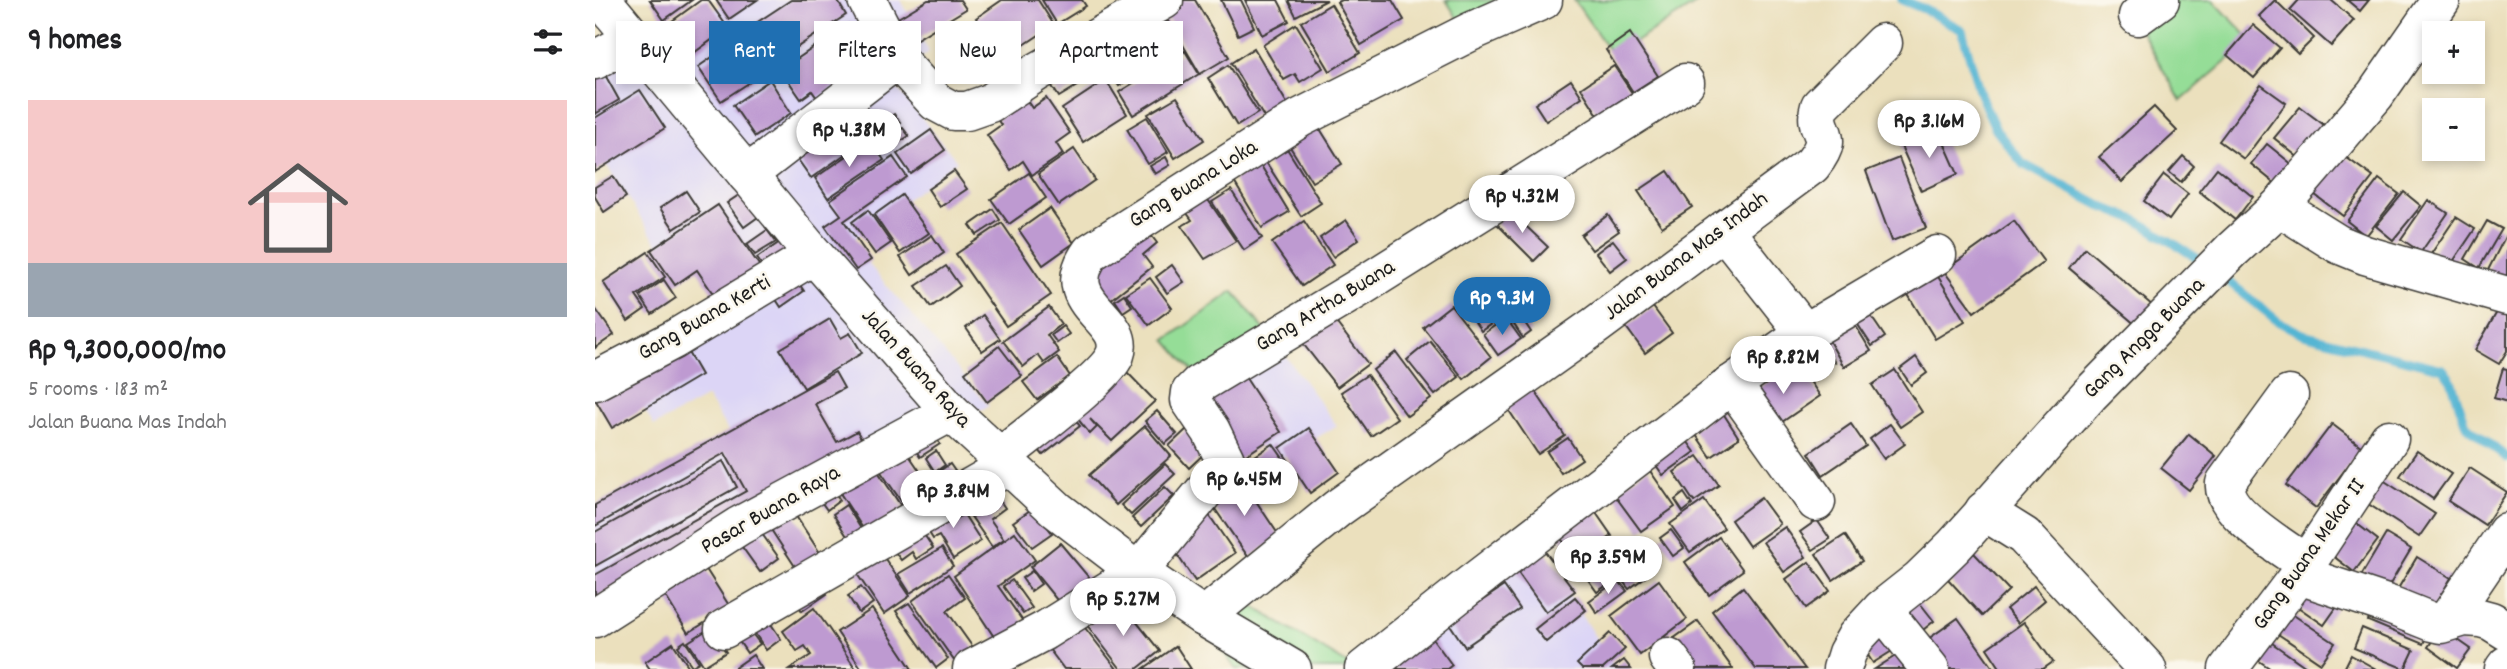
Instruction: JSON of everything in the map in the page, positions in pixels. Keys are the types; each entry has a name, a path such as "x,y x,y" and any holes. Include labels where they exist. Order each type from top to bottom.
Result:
{"street":[{"name":"Jalan Buana Raya","path":"602,0 619,21"},
{"path":"867,0 878,21"},
{"path":"920,84 936,102 953,111 967,111 990,103 1037,72 1164,0"},
{"name":"Gang Buana Loka","path":"1004,462 1079,394 1108,366 1116,354 1116,341 1100,314 1086,300 1080,285 1079,274 1091,252 1300,118 1470,32 1543,0"},
{"name":"Gang Angga Buana","path":"1842,669 1846,653 1856,638 1882,609 1920,579 2089,395 2232,250 2279,207 2375,95 2441,0"},
{"name":"Jalan Buana Mas Indah","path":"1203,617 1338,508 1595,326 1812,165 1824,149 1825,141 1817,116 1820,106 1883,43"},
{"path":"595,60 616,48"},
{"name":"Gang Artha Buana","path":"1137,572 1223,467 1223,453 1190,400 1191,392 1199,384 1362,286 1685,83"},
{"name":"Jalan Buana Raya","path":"671,84 814,255 951,412 1004,462 1057,510 1137,572 1203,617 1292,669"},
{"path":"747,175 865,84"},
{"path":"2279,207 2338,244 2365,255 2507,296"},
{"path":"1724,230 1805,333"},
{"name":"Gang Buana Kerti","path":"595,381 673,340 814,255"},
{"path":"1364,669 1732,384 1805,333 1937,255"},
{"path":"1732,384 1816,502"},
{"path":"2289,395 2225,483 2224,491 2228,502 2240,515 2303,569 2432,622 2441,624 2464,617 2480,618 2507,631"},
{"name":"Pasar Buana Raya","path":"595,618 739,526 951,412"},
{"name":"Gang Buana Mekar II","path":"2228,669 2303,569 2389,439"},
{"path":"725,629 1004,462"},
{"path":"1984,511 2024,537 2147,669"},
{"path":"2445,622 2507,532"},
{"path":"972,669 1044,631 1137,572"},
{"path":"1882,609 1930,669"}],"shaded area":[{"path":"729,0 901,0 912,21 814,21 814,84 894,84 957,161 850,242 989,406 755,539 595,583 595,523 738,447 707,397 654,426 624,374 731,313 684,234 660,248 595,147 595,75 616,65 616,84 695,84 695,23"},
{"path":"921,37 929,52 921,58"},
{"path":"1282,351 1337,426 1274,462 1214,396"},
{"path":"1537,547 1616,669 1373,669"}],"green space":[{"path":"1446,0 1494,0 1503,13 1466,32"},
{"path":"1574,0 1702,0 1613,56"},
{"path":"2172,0 2213,0 2251,40 2181,101 2137,24"},
{"path":"1233,291 1282,351 1214,396 1166,340"},
{"path":"1246,602 1355,669 1236,669 1214,640"}],"building":[{"path":"650,0 692,0 664,20"},
{"path":"701,0 708,0 723,21 709,21 709,42 695,52 695,21 672,21"},
{"path":"716,0 757,0 729,19"},
{"path":"791,0 837,0 846,15 837,21 814,21 814,36 800,45 800,21 759,21"},
{"path":"928,0 960,0 966,9 946,21 935,21 935,28 921,36 921,21 893,21"},
{"path":"1002,0 1038,0 1051,21 1035,21 1035,38 1021,47 1021,21 978,21 976,18"},
{"path":"1042,0 1082,0 1086,6 1062,21 1055,21"},
{"path":"1181,0 1195,0 1229,57 1200,74 1183,45 1183,21 1169,21 1163,11"},
{"path":"1221,0 1241,0 1254,27 1238,35"},
{"path":"1245,0 1278,0 1289,21 1262,35"},
{"path":"1288,0 1327,0 1296,16"},
{"path":"1392,0 1404,20 1361,45 1337,2"},
{"path":"2275,0 2314,38 2298,54 2259,16"},
{"path":"2299,0 2331,0 2354,20 2331,46 2290,10"},
{"path":"2347,0 2369,0 2360,11"},
{"path":"1331,4 1360,53 1330,71 1301,22"},
{"path":"1161,12 1166,21 1146,21"},
{"path":"1296,24 1323,68 1300,82 1295,74 1284,80 1263,45"},
{"path":"2253,25 2280,48 2254,78 2227,55"},
{"path":"1630,33 1658,76 1633,92 1606,50"},
{"path":"814,47 814,84 837,84 817,98 812,91 801,99 791,84 800,84 800,57"},
{"path":"1254,48 1288,105 1265,119 1231,63"},
{"path":"1185,51 1199,74 1183,84"},
{"path":"709,59 709,83 698,67"},
{"path":"599,64 619,100 595,114 595,66"},
{"path":"1228,65 1258,113 1237,126 1208,78"},
{"path":"1614,66 1632,93 1598,115 1581,88"},
{"path":"1571,80 1582,97 1546,121 1535,104"},
{"path":"710,84 747,84 721,101"},
{"path":"764,84 773,84 791,113 755,137 733,105"},
{"path":"1051,84 1080,84 1059,97"},
{"path":"1100,84 1108,84 1127,114 1083,142 1062,109"},
{"path":"1132,84 1183,84 1133,115 1119,92"},
{"path":"2261,85 2286,103 2244,159 2219,141"},
{"path":"640,90 665,128 595,172 595,118"},
{"path":"1177,97 1204,140 1175,158 1148,114"},
{"path":"1025,98 1032,108 1046,98 1070,133 1056,143 1063,154 1032,175 1023,161 1011,170 987,135 1001,125 997,119"},
{"path":"2154,107 2177,131 2122,182 2099,157"},
{"path":"2300,107 2324,125 2299,158 2274,138"},
{"path":"851,114 867,139 811,178 794,154"},
{"path":"894,114 900,122 881,136 875,127"},
{"path":"1312,116 1342,164 1312,182 1282,134"},
{"path":"1147,117 1168,152 1148,164 1127,129"},
{"path":"903,128 909,136 893,146 888,139"},
{"path":"1938,129 1958,174 1921,191 1901,146"},
{"path":"931,130 945,150 911,174 897,154"},
{"path":"1281,139 1321,203 1301,216 1260,153"},
{"path":"870,140 884,160 828,198 815,178"},
{"path":"2267,144 2299,170 2283,190 2251,164"},
{"path":"1074,149 1095,180 1059,205 1038,174"},
{"path":"2336,150 2373,177 2343,216 2306,188"},
{"path":"2183,156 2194,166 2181,182 2169,172"},
{"path":"893,157 907,177 844,221 871,260 856,270 825,226 841,215 830,200"},
{"path":"1166,157 1170,165 1155,174 1150,166"},
{"path":"1899,158 1926,228 1892,241 1866,171"},
{"path":"1260,164 1289,212 1262,228 1233,180"},
{"path":"2217,168 2253,197 2235,220 2199,191"},
{"path":"954,171 967,189 940,207 928,189"},
{"path":"1668,171 1692,207 1662,227 1638,191"},
{"path":"1029,173 1046,198 1009,224 991,199"},
{"path":"2164,175 2188,194 2169,220 2144,201"},
{"path":"613,176 626,197 604,212 595,197 595,187"},
{"path":"2379,179 2399,194 2366,236 2347,221"},
{"path":"1231,190 1262,238 1244,250 1212,202"},
{"path":"686,191 700,212 674,229 660,208"},
{"path":"1202,191 1236,241 1205,259 1182,226 1192,220 1181,205"},
{"path":"2404,192 2421,206 2393,240 2376,226"},
{"path":"742,193 758,217 744,227 727,203"},
{"path":"902,195 929,233 900,253 874,215"},
{"path":"2428,200 2448,213 2421,252 2401,239"},
{"path":"718,205 761,268 716,298 697,270 675,285 651,250"},
{"path":"1050,208 1074,243 1043,265 1019,230"},
{"path":"993,209 1000,220 977,235 970,225"},
{"path":"868,210 891,243 875,254 852,222"},
{"path":"1509,210 1548,247 1534,261 1496,223"},
{"path":"1608,215 1619,231 1592,250 1581,235"},
{"path":"2456,217 2475,229 2450,266 2431,254"},
{"path":"1346,220 1359,239 1333,257 1320,238"},
{"path":"1304,221 1333,265 1302,286 1272,243"},
{"path":"2014,221 2044,262 1974,312 1944,271"},
{"path":"2487,221 2502,229 2479,268 2465,259"},
{"path":"1002,223 1051,295 1006,326 956,254"},
{"path":"1144,226 1157,243 1143,255 1152,267 1110,300 1086,270"},
{"path":"767,230 776,242 755,255 747,244"},
{"path":"2507,233 2507,285 2486,274"},
{"path":"932,235 944,253 912,275 900,257"},
{"path":"1613,240 1627,258 1610,271 1596,253"},
{"path":"780,242 790,258 767,273 757,258"},
{"path":"2085,248 2153,306 2136,325 2069,268"},
{"path":"648,252 665,277 636,296 645,309 628,321 603,282"},
{"path":"1172,265 1184,282 1167,293 1156,277"},
{"path":"946,266 960,286 931,307 916,286"},
{"path":"1934,270 1965,321 1935,339 1904,288"},
{"path":"791,272 804,291 781,307 768,287"},
{"path":"1150,278 1172,308 1149,325 1126,294"},
{"path":"664,280 676,298 652,314 640,296"},
{"path":"1487,291 1504,315 1481,331 1465,307"},
{"path":"1124,294 1132,306 1123,312 1115,300"},
{"path":"2504,300 2507,302 2507,351 2499,364 2475,350"},
{"path":"1451,305 1491,357 1464,379 1423,327"},
{"path":"1514,306 1531,332 1523,338 1505,311"},
{"path":"1864,306 1885,337 1872,346 1851,314"},
{"path":"1049,307 1061,324 1047,335 1059,352 1044,363 1038,355 1023,367 1003,341"},
{"path":"1653,307 1672,333 1645,353 1626,327"},
{"path":"595,308 614,335 595,348"},
{"path":"1328,312 1368,364 1337,387 1297,336"},
{"path":"983,315 1000,339 982,351 966,328"},
{"path":"1849,315 1871,351 1844,367 1823,330"},
{"path":"1506,318 1521,339 1498,355 1483,334"},
{"path":"830,319 841,338 850,333 862,353 804,388 780,349"},
{"path":"1063,326 1069,334 1057,343 1051,335"},
{"path":"1816,332 1835,362 1820,371 1801,342"},
{"path":"679,337 701,375 612,428 595,399"},
{"path":"1430,341 1459,377 1435,395 1407,360"},
{"path":"999,346 1022,376 987,402 965,372"},
{"path":"1396,352 1431,399 1407,416 1373,370"},
{"path":"1057,357 1070,376 1037,400 1023,382"},
{"path":"1916,357 1927,373 1911,385 1900,369"},
{"path":"1797,362 1820,396 1769,431 1746,397"},
{"path":"1238,366 1281,432 1237,461 1194,395"},
{"path":"2503,368 2507,369 2507,402 2494,398"},
{"path":"1124,369 1155,401 1112,441 1090,419 1097,427 1090,434 1077,418"},
{"path":"1895,370 1922,412 1900,427 1872,385"},
{"path":"835,372 844,388 815,404 837,442 857,431 866,447 595,598 595,575 746,491 725,453 595,526 595,505"},
{"path":"1367,375 1397,418 1371,436 1341,392"},
{"path":"1533,388 1565,436 1538,454 1506,406"},
{"path":"1067,410 1080,426 1043,455 1030,439"},
{"path":"1721,410 1739,438 1711,457 1692,429"},
{"path":"1157,411 1177,434 1165,444 1145,421"},
{"path":"1851,424 1866,446 1823,475 1809,453"},
{"path":"1890,424 1905,444 1884,459 1870,439"},
{"path":"2332,424 2362,447 2316,508 2286,485"},
{"path":"1145,426 1171,456 1116,505 1089,475"},
{"path":"1188,428 1208,450 1189,468 1169,446"},
{"path":"1309,428 1339,472 1310,493 1280,448"},
{"path":"932,432 940,444 920,457 912,444"},
{"path":"2189,434 2216,456 2189,490 2161,468"},
{"path":"1568,438 1582,459 1561,473 1547,452"},
{"path":"1685,438 1695,452 1663,475 1653,461"},
{"path":"1273,444 1296,477 1261,500 1239,467"},
{"path":"904,448 935,493 908,511 877,466"},
{"path":"936,451 945,465 935,472 926,458"},
{"path":"2417,451 2451,474 2433,499 2400,476"},
{"path":"1698,456 1719,485 1694,502 1674,472"},
{"path":"723,461 737,487 595,566 595,532"},
{"path":"873,464 903,509 866,533 836,487"},
{"path":"950,464 959,477 944,487 935,474"},
{"path":"1165,464 1175,474 1131,515 1121,505"},
{"path":"1648,468 1675,507 1641,531 1613,493"},
{"path":"2470,468 2507,492 2485,525 2448,501"},
{"path":"2377,476 2435,514 2419,537 2362,500"},
{"path":"1240,477 1280,537 1249,558 1208,499"},
{"path":"986,480 1005,508 990,519 1004,539 992,547 959,499"},
{"path":"829,484 840,500 827,510 815,493"},
{"path":"1165,487 1174,496 1141,527 1132,518"},
{"path":"1684,493 1692,505 1683,512 1675,500"},
{"path":"1761,498 1780,524 1749,546 1731,520"},
{"path":"1704,500 1724,528 1690,552 1670,524"},
{"path":"956,502 981,541 953,559 939,536 933,539 923,523"},
{"path":"846,505 863,532 850,541 833,514"},
{"path":"790,507 822,556 798,571 766,522"},
{"path":"1033,508 1052,533 1032,547 1013,522"},
{"path":"1594,510 1612,536 1576,560 1558,534"},
{"path":"1207,512 1235,553 1195,581 1167,540"},
{"path":"1817,520 1830,539 1813,550 1800,532"},
{"path":"2352,520 2378,540 2354,572 2328,552"},
{"path":"755,524 779,558 760,572 735,537"},
{"path":"917,524 933,548 916,559 912,552 901,560 889,544"},
{"path":"1785,527 1806,557 1784,572 1763,542"},
{"path":"1671,530 1684,548 1673,556 1660,538"},
{"path":"1015,532 1035,560 998,586 1027,627 1000,646 954,576"},
{"path":"2386,534 2411,549 2386,591 2361,576"},
{"path":"1845,535 1862,561 1833,580 1816,554"},
{"path":"1719,537 1743,570 1709,595 1685,562"},
{"path":"1060,543 1091,580 1061,605 1030,567"},
{"path":"1610,544 1628,570 1597,592 1579,567"},
{"path":"877,547 910,596 884,614 851,565"},
{"path":"942,548 953,566 910,593 898,574"},
{"path":"1544,550 1575,591 1546,612 1516,570"},
{"path":"1974,553 2009,590 1982,616 1948,579"},
{"path":"2417,557 2451,578 2430,613 2396,592"},
{"path":"1809,562 1830,591 1806,608 1786,579"},
{"path":"1642,565 1649,574 1629,589 1622,580"},
{"path":"704,566 730,607 688,633 663,592"},
{"path":"1032,571 1041,584 1031,591 1022,578"},
{"path":"948,574 965,598 947,611 974,649 955,662 912,601"},
{"path":"818,580 827,594 802,611 793,597"},
{"path":"1012,580 1032,608 1023,614 1003,586"},
{"path":"1618,580 1627,591 1597,613 1589,601"},
{"path":"1659,580 1687,619 1640,655 1611,616"},
{"path":"2303,585 2336,608 2324,625 2291,602"},
{"path":"1504,586 1520,609 1465,647 1449,623"},
{"path":"2034,586 2045,600 2018,623 2006,609"},
{"path":"861,587 873,603 859,613 848,596"},
{"path":"1743,587 1805,669 1756,669 1712,611"},
{"path":"1575,597 1586,610 1546,642 1535,629"},
{"path":"1916,598 1934,621 1913,638 1895,615"},
{"path":"1119,600 1160,651 1137,669 1121,669 1087,625"},
{"path":"909,603 948,659 936,668 896,611"},
{"path":"2376,603 2431,626 2423,644 2368,621"},
{"path":"814,608 856,669 790,669 811,655 805,646 797,651 783,631"},
{"path":"872,609 912,669 862,669 837,632"},
{"path":"2286,610 2335,643 2321,663 2272,630"},
{"path":"763,612 781,639 766,650 748,623"},
{"path":"1958,618 1994,669 1938,669 1921,644"},
{"path":"1698,621 1733,669 1684,669 1666,644"},
{"path":"2024,622 2053,662 2043,669 2001,669 1987,648"},
{"path":"744,623 760,644 747,653 732,631"},
{"path":"1082,624 1117,669 1064,669 1049,649"},
{"path":"710,628 726,652 704,666 688,642"},
{"path":"2362,628 2414,650 2405,669 2354,648"},
{"path":"2441,628 2471,649 2457,668 2428,647"},
{"path":"1610,633 1625,649 1603,669 1582,669 1577,664"},
{"path":"1881,634 1892,651 1873,663 1862,646"},
{"path":"1430,635 1452,665 1447,669 1384,669"},
{"path":"2262,636 2309,669 2271,669 2249,654"},
{"path":"685,641 699,662 692,666 678,646"},
{"path":"673,643 690,669 650,669 645,662"},
{"path":"1176,646 1191,669 1143,669"},
{"path":"753,655 762,669 733,669"},
{"path":"1897,655 1907,669 1875,669"},
{"path":"2351,655 2376,669 2344,669"},
{"path":"1624,660 1631,669 1612,669"}],"waterway":[{"path":"1902,0 1962,30 1980,94 1996,130 2023,164 2103,207 2138,221 2205,263"},
{"path":"2219,274 2279,322 2303,334 2443,369 2451,380 2466,425 2507,458"}]}
